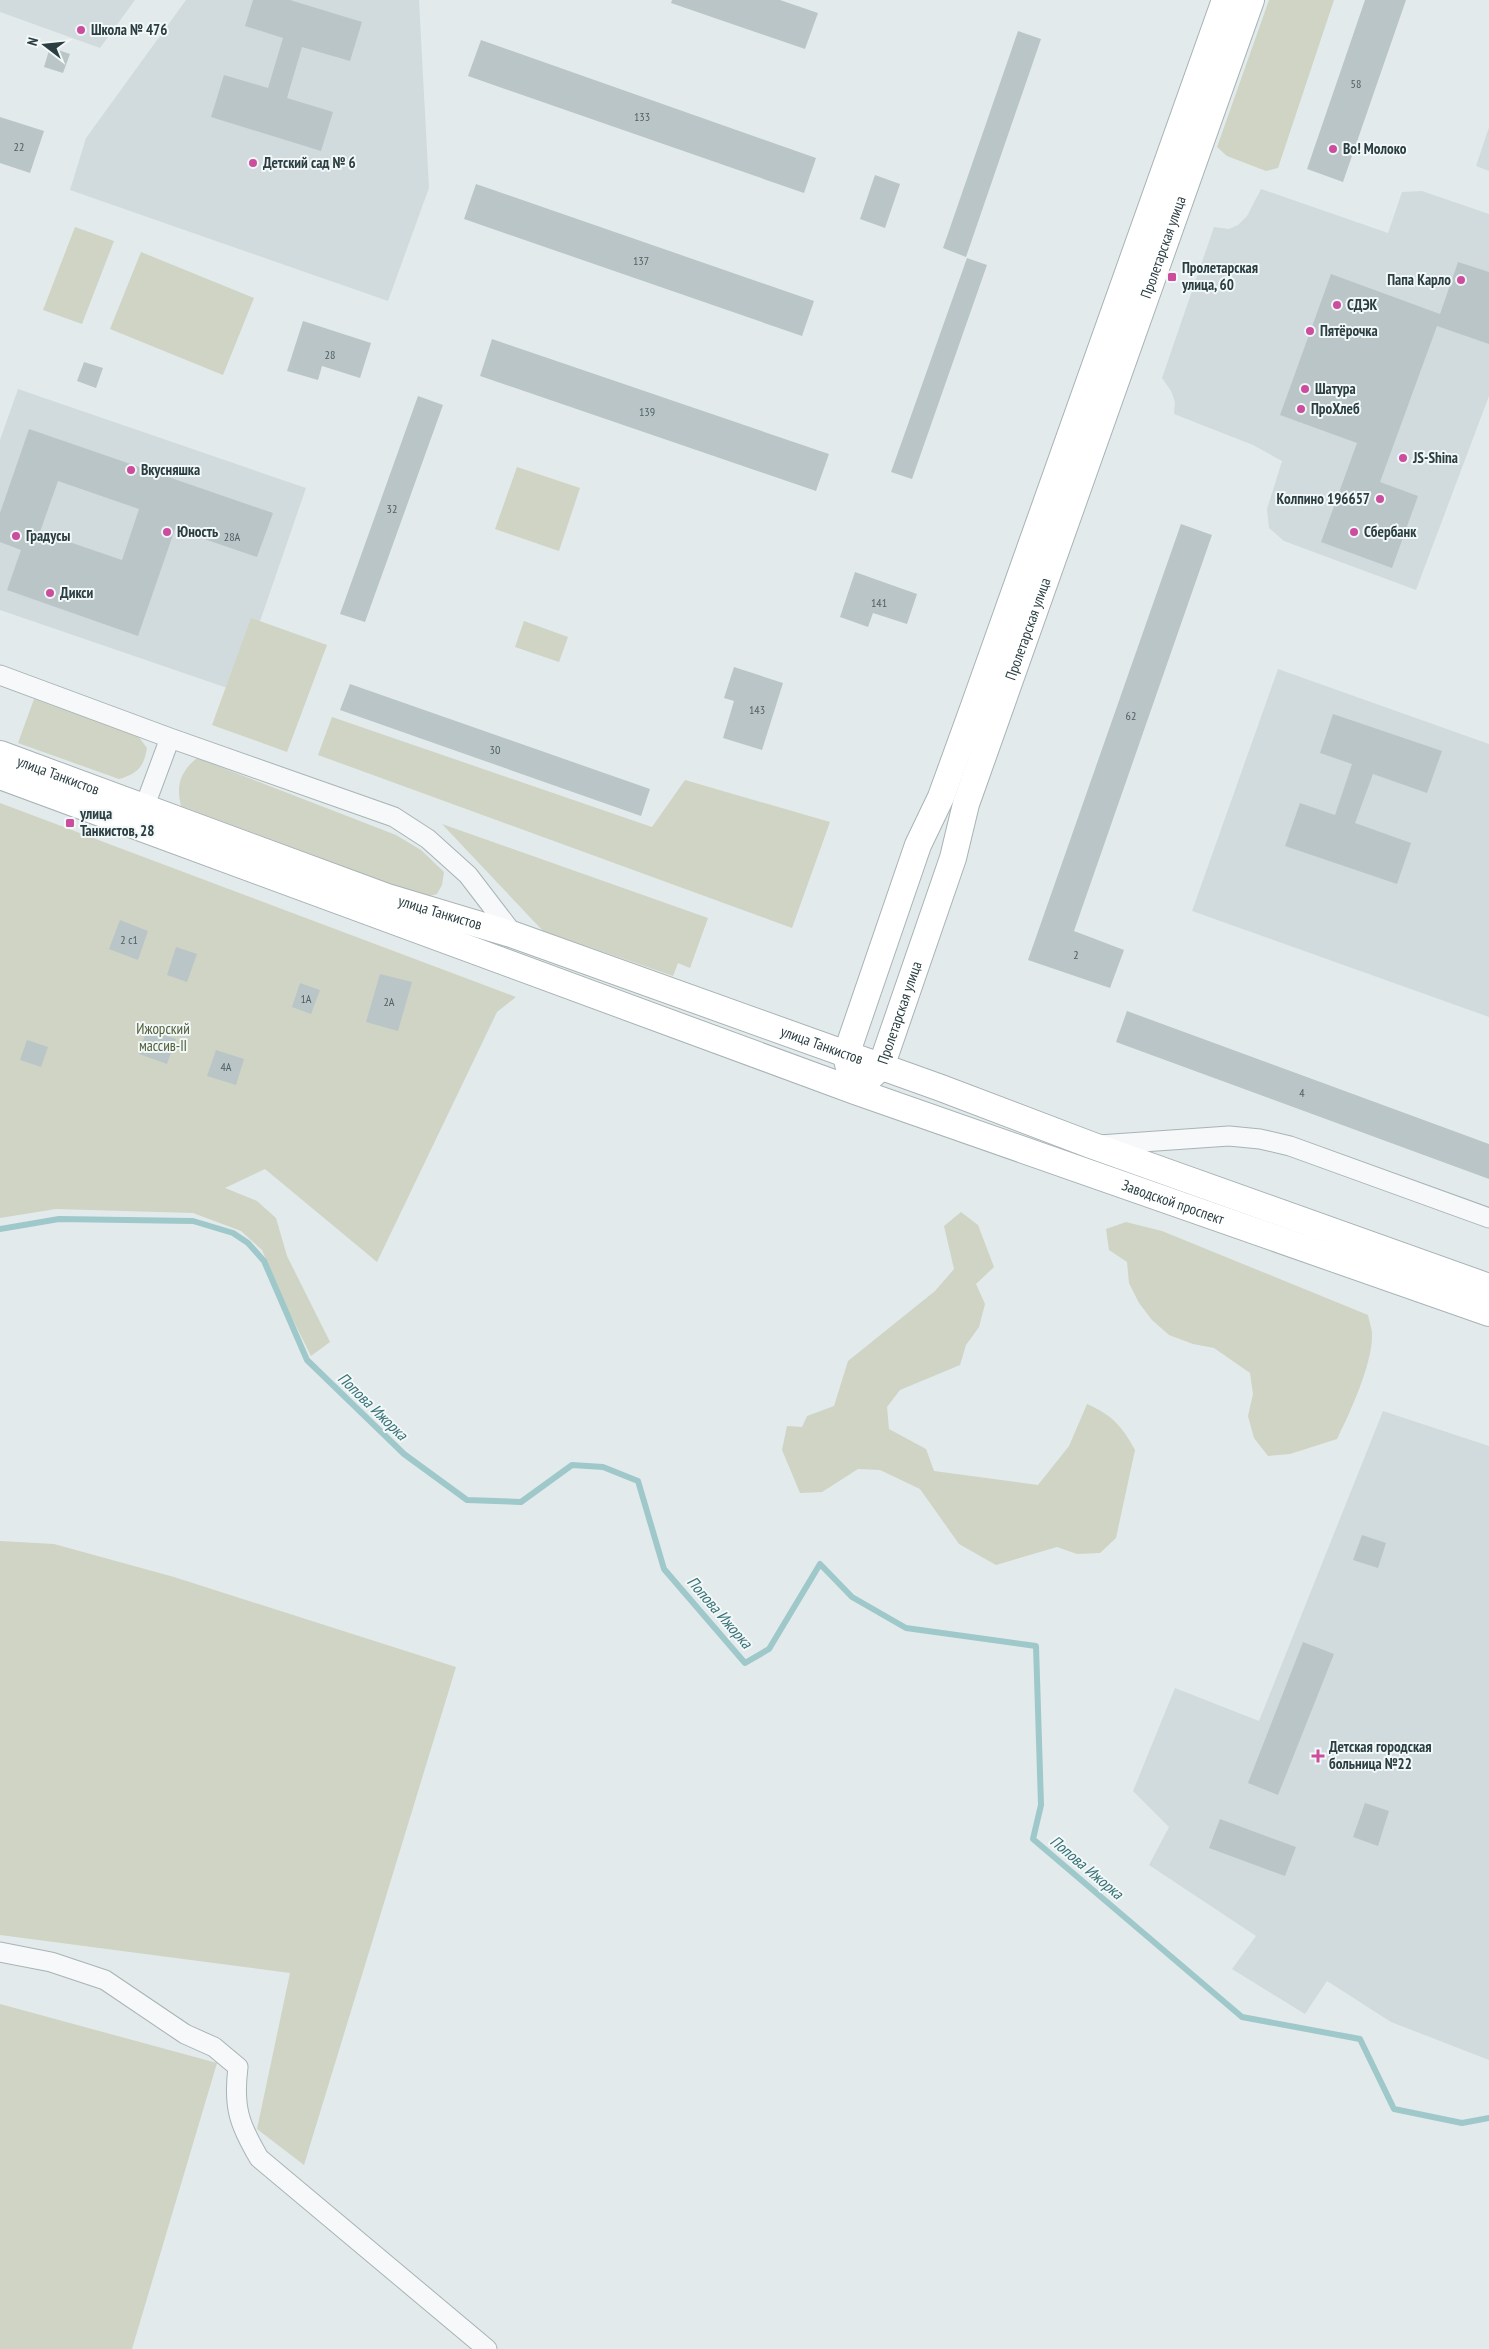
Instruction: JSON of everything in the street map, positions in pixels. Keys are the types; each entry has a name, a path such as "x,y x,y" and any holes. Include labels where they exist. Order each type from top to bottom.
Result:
{"main road":[{"name":"Пролетарская улица","path":"846,1055 918,845 941,797 968,724 1225,0"},
{"name":"Пролетарская улица","path":"855,1091 881,1067 953,858 966,804 1251,0"},
{"name":"улица Танкистов","path":"1,775 141,817 514,936 881,1067"},
{"name":"улица Танкистов","path":"141,817 855,1091"},
{"path":"846,1055 855,1091"},
{"name":"Заводской проспект","path":"881,1067 1091,1145 1489,1287"},
{"name":"Заводской проспект","path":"855,1091 1489,1313"}],"street":[{"path":"0,675 170,738 394,817 428,839 468,875 514,936"},
{"path":"141,817 170,738"},
{"path":"1091,1145 1229,1136 1260,1139 1290,1146 1489,1218"},
{"path":"0,1952 51,1962 105,1980 185,2034 214,2047 238,2067 235,2093 243,2130 259,2158 487,2349"}],"shaded area":[{"name":"Школа № 476","path":"0,0 135,0 100,48 0,12"},
{"name":"Детский сад № 6","path":"186,0 419,0 429,188 388,301 70,190 86,138"},
{"path":"1489,127 1489,171 1476,166"},
{"path":"1261,189 1388,233 1402,192 1422,191 1489,214 1489,396 1416,590 1284,541 1269,528 1267,509 1282,461 1253,445 1174,414 1175,402 1171,391 1162,378 1214,227 1229,229 1238,225 1247,216"},
{"path":"18,389 306,488 236,691 0,610 0,440"},
{"path":"1278,669 1489,744 1489,1017 1192,911"},
{"name":"Детская городская больница №22","path":"1383,1411 1489,1446 1489,2060 1391,2022 1327,1981 1305,2014 1232,1969 1256,1936 1149,1865 1169,1827 1133,1791 1175,1688 1259,1721"}],"green space":[{"path":"1269,0 1334,0 1278,168 1266,171 1227,156 1217,147"},
{"path":"75,227 114,241 82,324 43,310"},
{"path":"141,252 254,298 223,375 110,329"},
{"path":"517,467 580,488 559,551 495,529"},
{"path":"251,618 327,645 287,752 212,725"},
{"path":"524,621 568,637 559,662 515,647"},
{"path":"34,699 138,736 147,748 142,765 131,775 119,779 18,743"},
{"path":"332,717 652,827 685,780 830,822 792,928 318,755"},
{"path":"197,758 396,835 421,850 444,872 442,885 437,894 426,897 181,806 179,785 181,779 187,768"},
{"name":"Ижорский массив-II","path":"0,803 516,997 497,1012 377,1262 265,1169 225,1188 257,1201 276,1218 287,1256 330,1342 311,1356 285,1304 262,1250 241,1231 193,1213 56,1209 0,1218"},
{"path":"442,824 708,918 690,968 678,963 673,976 543,931"},
{"path":"961,1212 978,1225 994,1267 976,1284 985,1304 979,1327 966,1345 960,1365 900,1390 887,1407 889,1429 926,1449 934,1471 1038,1485 1069,1446 1087,1404 1103,1412 1116,1422 1126,1434 1135,1450 1116,1538 1100,1553 1077,1554 1057,1547 996,1565 959,1544 920,1489 880,1470 858,1469 822,1492 800,1493 782,1450 787,1426 802,1427 807,1416 834,1406 848,1361 935,1291 954,1269 944,1226"},
{"path":"1126,1222 1162,1231 1368,1315 1372,1329 1369,1359 1354,1402 1337,1439 1290,1454 1268,1456 1254,1438 1248,1416 1253,1394 1250,1373 1214,1348 1193,1344 1169,1335 1152,1320 1139,1303 1129,1283 1127,1262 1109,1250 1106,1229"},
{"path":"0,1541 54,1544 174,1577 456,1667 304,2165 257,2129 290,1973 0,1935"},
{"path":"0,2004 217,2063 132,2349 0,2349"}],"building":[{"path":"253,0 290,0 362,22 350,61 302,47 287,98 333,112 321,151 211,117 224,75 268,88 283,38 245,26"},
{"path":"672,0 780,0 818,13 805,49 671,3"},
{"path":"1365,0 1406,0 1343,182 1307,169"},
{"path":"1018,31 1041,39 966,257 943,248"},
{"path":"481,40 816,158 804,193 468,76"},
{"path":"50,47 70,54 63,73 44,67"},
{"path":"0,117 44,131 30,173 0,163"},
{"path":"875,175 900,184 885,228 860,219"},
{"path":"476,184 814,301 802,336 464,219"},
{"path":"967,258 987,265 912,479 891,472"},
{"path":"1458,262 1489,272 1489,344 1437,326 1380,482 1418,496 1392,568 1321,542 1357,443 1280,415 1331,274 1440,314"},
{"path":"303,321 371,343 360,378 322,366 318,380 287,371"},
{"path":"492,339 829,454 816,491 480,376"},
{"path":"84,362 103,368 96,388 77,381"},
{"path":"418,396 443,405 365,622 340,614"},
{"path":"29,429 273,513 257,557 175,529 138,636 7,590 21,550 0,542 0,513","holes":["58,481 139,509 122,560 40,532"]},
{"path":"1181,524 1212,535 1074,931 1124,950 1110,988 1028,960"},
{"path":"855,572 917,594 907,624 873,613 868,627 840,617"},
{"path":"734,667 783,683 762,750 723,738 734,701 724,698"},
{"path":"350,684 650,789 641,816 340,710"},
{"path":"1333,714 1442,751 1427,793 1373,774 1355,823 1411,843 1397,884 1285,846 1300,803 1335,815 1352,764 1320,753"},
{"path":"120,920 148,931 138,960 109,949"},
{"path":"176,947 197,954 187,982 167,975"},
{"path":"380,974 412,982 398,1031 366,1022"},
{"path":"300,983 320,990 311,1014 292,1007"},
{"path":"1127,1011 1489,1144 1489,1179 1116,1042"},
{"path":"147,1029 176,1039 167,1064 139,1054"},
{"path":"27,1040 48,1047 41,1067 20,1060"},
{"path":"216,1050 244,1059 236,1085 207,1076"},
{"path":"1362,1535 1386,1543 1378,1568 1353,1560"},
{"path":"1303,1642 1334,1654 1278,1795 1248,1783"},
{"path":"1365,1803 1389,1811 1378,1846 1353,1837"},
{"path":"1220,1819 1296,1847 1285,1876 1209,1848"}],"waterway":[{"name":"Попова Ижорка","path":"0,1229 59,1219 193,1221 233,1233 248,1243 264,1261 307,1360 404,1454 467,1500 521,1502 572,1465 603,1467 638,1481 664,1569 745,1663 769,1649 820,1564 852,1597 906,1628 1036,1646 1041,1805 1033,1839 1242,2017 1360,2039 1394,2109 1462,2123 1489,2118"}],"place":[{"name":"Школа № 476","path":"81,30"},
{"name":"Во! Молоко","path":"1333,149"},
{"name":"Детский сад № 6","path":"253,163"},
{"name":"Пролетарская улица, 60","path":"1172,277"},
{"name":"Папа Карло","path":"1461,280"},
{"name":"СДЭК","path":"1337,305"},
{"name":"Пятёрочка","path":"1310,331"},
{"name":"Шатура","path":"1305,389"},
{"name":"ПроХлеб","path":"1301,409"},
{"name":"JS-Shina","path":"1403,458"},
{"name":"Вкусняшка","path":"131,470"},
{"name":"Колпино 196657","path":"1380,499"},
{"name":"Юность","path":"167,532"},
{"name":"Сбербанк","path":"1354,532"},
{"name":"Градусы","path":"16,536"},
{"name":"Дикси","path":"50,593"},
{"name":"улица Танкистов, 28","path":"70,823"},
{"name":"Детская городская больница №22","path":"1318,1756"}]}
